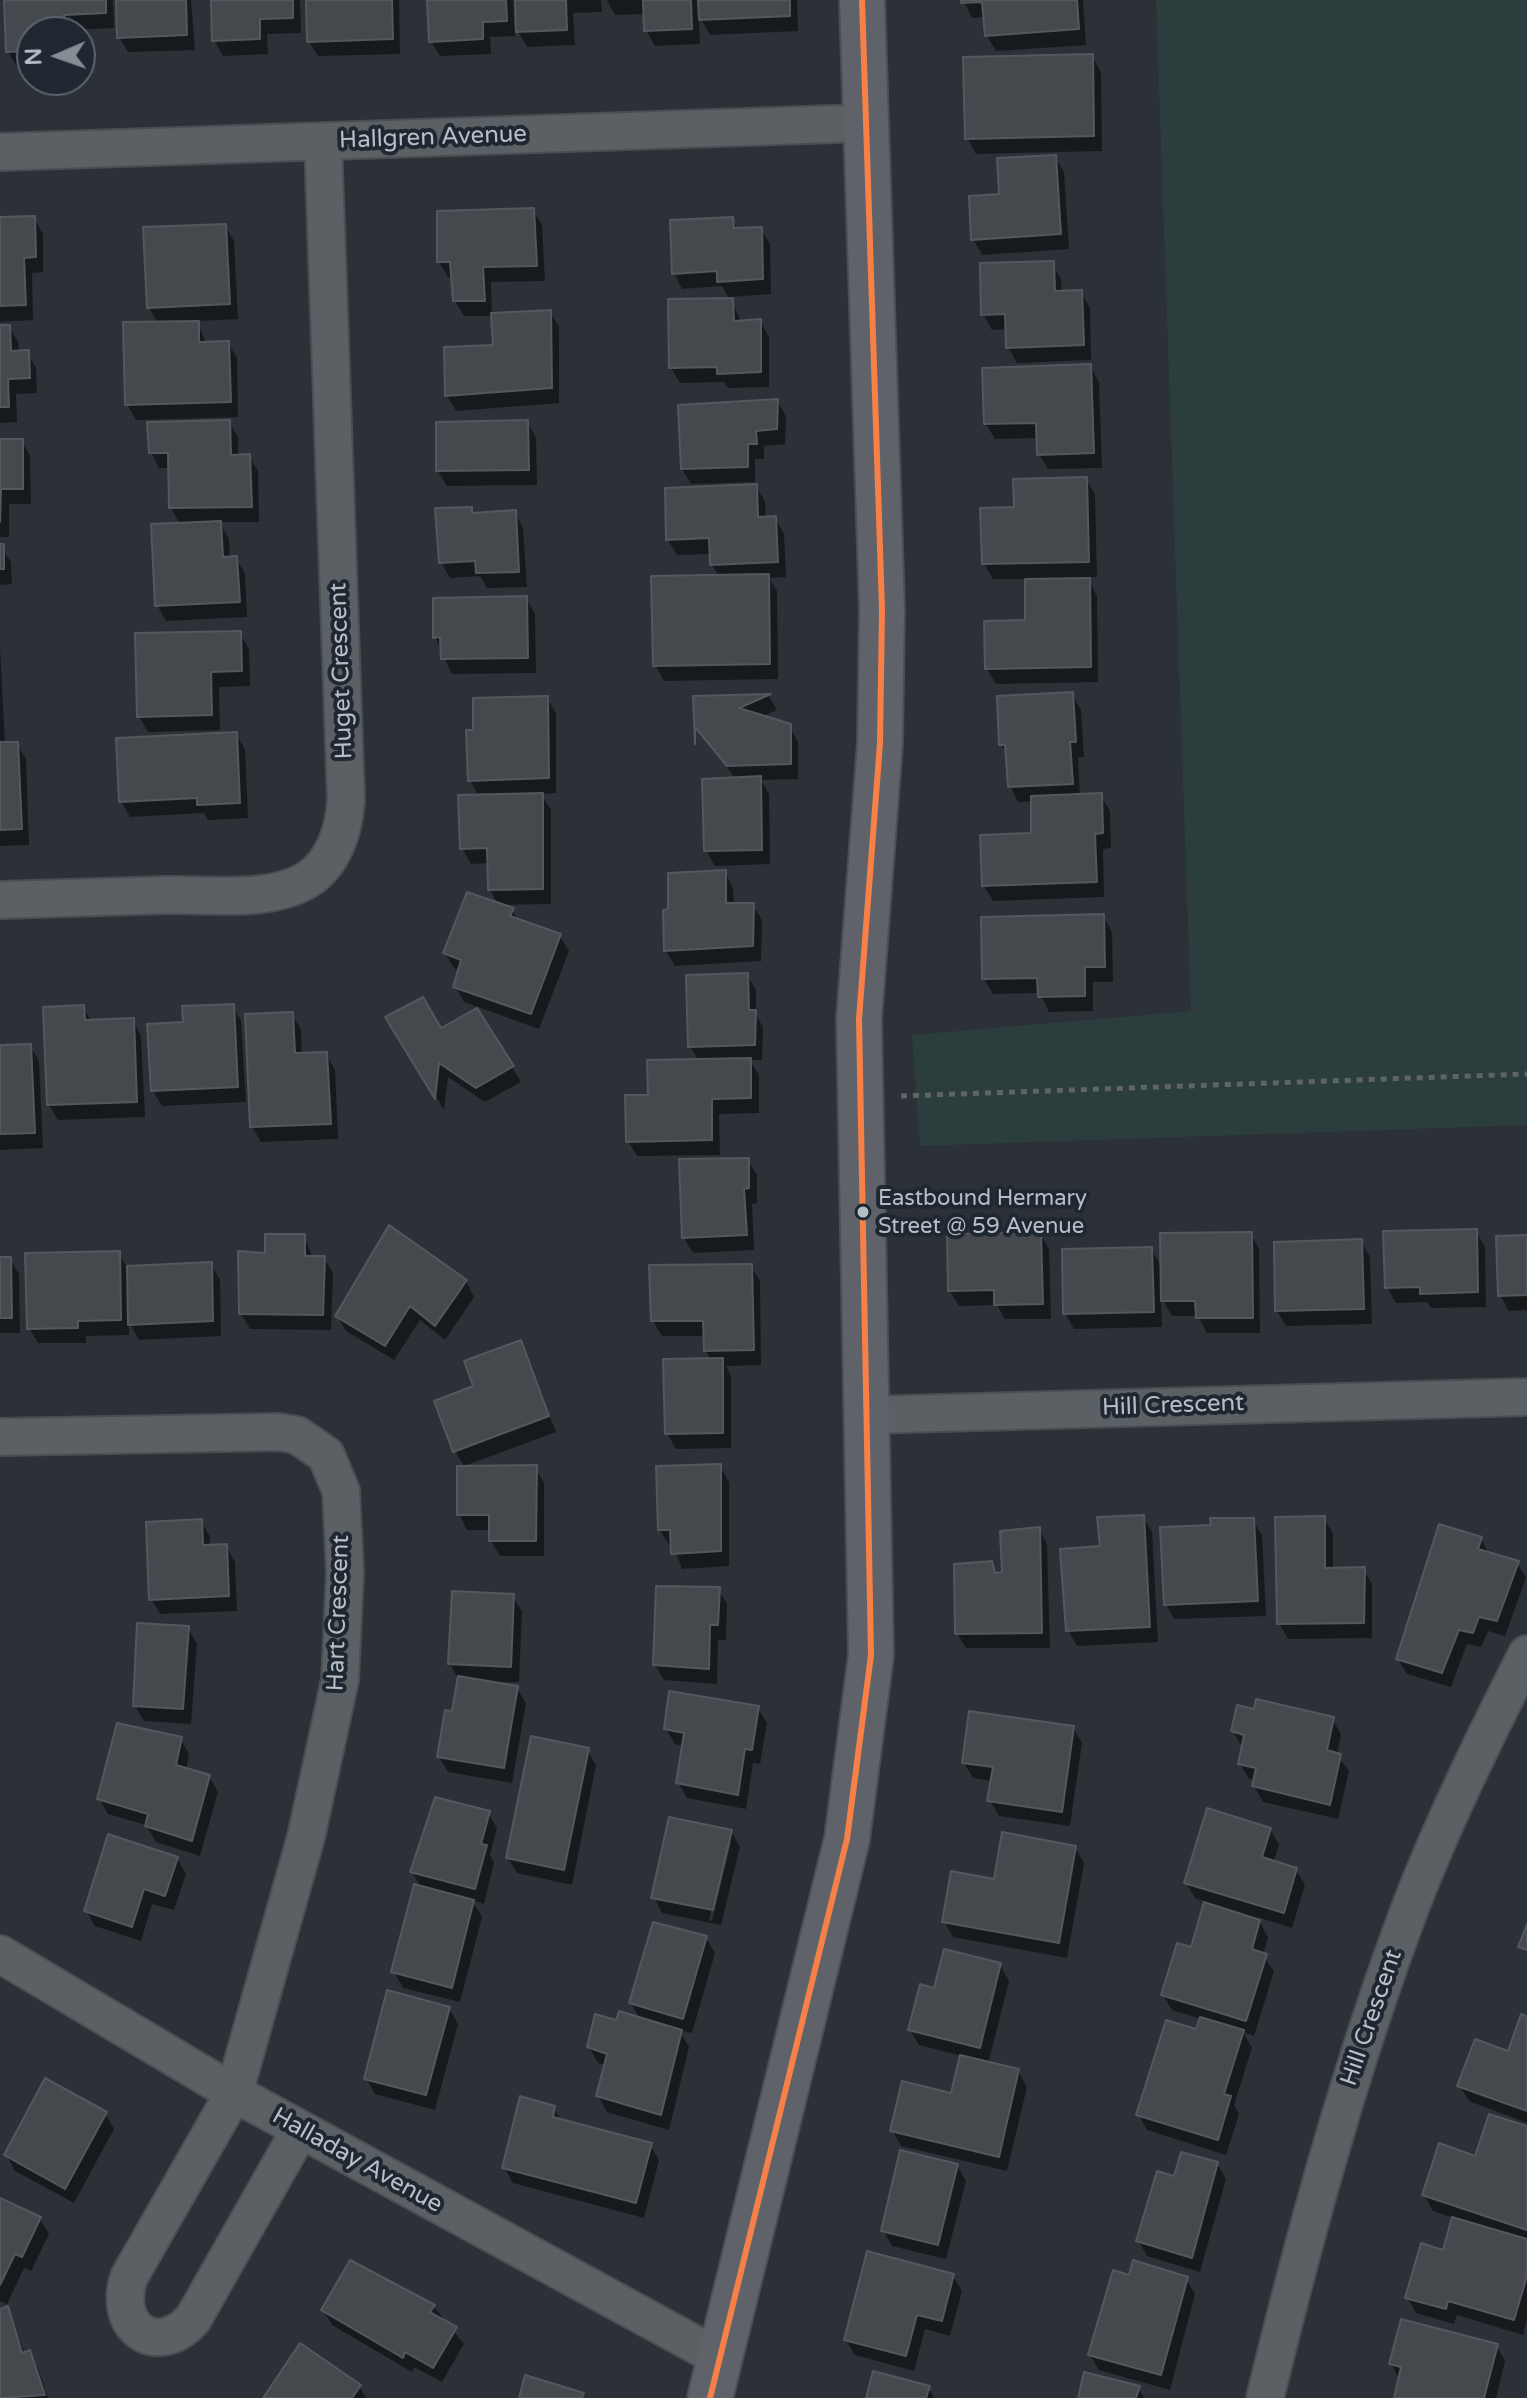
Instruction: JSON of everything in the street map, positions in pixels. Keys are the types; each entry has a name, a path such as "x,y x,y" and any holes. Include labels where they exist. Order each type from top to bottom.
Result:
{"street":[{"path":"715,2378 847,1839 871,1655 858,1096 862,967 883,679 862,0"},
{"name":"Hallgren Avenue","path":"0,152 865,123"},
{"name":"Huget Crescent","path":"0,900 266,893 308,879 325,863 336,845 344,822 346,800 323,141"},
{"name":"Hill Crescent","path":"867,1415 1527,1397"},
{"name":"Hart Crescent","path":"0,1437 278,1432 311,1442 326,1455 334,1470 341,1491 345,1572 340,1680 306,1837 234,2093 129,2277 123,2295 124,2312 143,2333 158,2337 173,2335 193,2319 300,2130"},
{"name":"Hill Crescent","path":"1265,2398 1326,2164 1384,1979 1451,1812 1527,1654"},
{"name":"Halladay Avenue","path":"0,1954 715,2378"}],"path":[{"path":"858,1096 1527,1074"}],"shaded area":[{"path":"1156,0 1527,0 1527,1125 920,1146 912,1035 1191,1011"}],"building":[{"path":"4,0 106,0 106,13 16,16 16,52 6,52"},
{"path":"116,0 186,0 187,35 117,38"},
{"path":"211,0 293,0 293,18 260,19 260,39 212,41"},
{"path":"306,0 392,0 393,39 307,42"},
{"path":"427,0 506,0 507,21 483,22 483,39 429,42"},
{"path":"515,0 566,0 567,30 516,32"},
{"path":"643,0 691,0 692,29 644,31"},
{"path":"698,0 790,0 790,16 699,20"},
{"path":"961,0 1077,0 1079,29 985,36 982,2 961,3"},
{"path":"1093,54 1094,136 965,139 963,57"},
{"path":"1056,155 1061,234 971,240 969,196 999,194 997,158"},
{"path":"534,208 537,266 483,267 485,301 453,301 450,262 437,262 437,211"},
{"path":"35,216 36,257 24,258 26,305 0,306 0,217"},
{"path":"733,217 734,228 762,227 763,279 717,282 717,271 672,274 670,220"},
{"path":"226,224 230,304 147,308 143,227"},
{"path":"1054,261 1055,291 1082,290 1084,345 1006,348 1005,314 981,315 980,263"},
{"path":"733,298 734,321 761,319 761,372 717,374 717,367 669,368 668,299"},
{"path":"551,310 552,388 445,396 444,347 493,345 491,313"},
{"path":"199,321 199,342 229,341 231,402 125,405 123,322"},
{"path":"0,325 10,325 11,351 29,350 30,378 8,379 9,407 0,407"},
{"path":"1091,364 1094,453 1037,455 1036,423 984,424 982,368"},
{"path":"778,399 777,429 756,431 757,444 748,444 748,467 681,469 678,405"},
{"path":"230,420 231,455 250,454 252,507 169,508 168,453 149,453 147,422"},
{"path":"528,420 529,470 436,471 436,422"},
{"path":"0,439 23,439 23,489 1,489 0,522"},
{"path":"1087,477 1089,562 982,564 980,508 1014,507 1013,479"},
{"path":"757,484 758,517 776,516 778,562 710,565 709,538 666,540 665,488"},
{"path":"472,507 472,513 516,510 519,572 476,573 475,561 439,563 435,508"},
{"path":"221,521 223,557 237,556 240,602 155,606 151,524"},
{"path":"0,544 4,544 4,569 0,569"},
{"path":"769,574 770,664 653,666 651,576"},
{"path":"1090,578 1091,667 985,669 984,621 1025,620 1025,579"},
{"path":"527,596 528,658 441,659 440,637 433,638 433,598"},
{"path":"241,631 242,671 211,672 212,715 137,717 135,633"},
{"path":"1073,692 1076,742 1070,742 1073,784 1008,787 1005,745 999,745 997,696"},
{"path":"771,694 739,708 791,724 791,764 727,766 695,727 695,744 693,696"},
{"path":"548,696 549,778 468,781 466,730 473,730 473,698"},
{"path":"237,732 240,803 197,805 197,798 119,802 116,738"},
{"path":"0,742 18,742 22,829 0,830"},
{"path":"761,776 762,850 704,851 702,779"},
{"path":"543,793 543,889 488,890 487,848 460,849 458,795"},
{"path":"1102,793 1103,833 1095,834 1097,882 982,886 980,835 1031,833 1031,796"},
{"path":"726,870 726,903 754,903 753,946 664,951 663,910 668,909 668,873"},
{"path":"467,892 514,908 510,916 561,934 531,1014 453,987 461,960 443,953"},
{"path":"1104,914 1105,967 1085,967 1085,996 1038,997 1037,978 982,979 981,917"},
{"path":"748,973 749,1010 756,1010 755,1045 688,1047 686,975"},
{"path":"423,997 441,1028 477,1008 514,1066 476,1088 439,1063 435,1099 385,1017"},
{"path":"234,1004 238,1087 151,1091 147,1024 183,1022 182,1006"},
{"path":"84,1005 85,1020 134,1018 137,1102 47,1105 43,1007"},
{"path":"293,1012 295,1053 327,1052 331,1124 250,1127 245,1014"},
{"path":"31,1044 35,1133 0,1134 0,1045"},
{"path":"751,1058 751,1098 712,1099 712,1140 626,1142 625,1095 648,1095 647,1060"},
{"path":"749,1158 749,1188 744,1189 747,1235 682,1238 679,1159"},
{"path":"389,1225 467,1280 435,1326 410,1306 385,1346 335,1316"},
{"path":"1477,1229 1478,1292 1420,1294 1420,1287 1385,1288 1383,1231"},
{"path":"1041,1232 1043,1304 994,1305 994,1290 948,1291 947,1234"},
{"path":"1252,1232 1253,1318 1196,1318 1195,1301 1161,1301 1160,1233"},
{"path":"265,1234 305,1234 305,1256 325,1256 323,1315 239,1314 238,1251 265,1253"},
{"path":"1527,1235 1527,1295 1498,1296 1496,1236"},
{"path":"1362,1239 1364,1309 1275,1311 1274,1242"},
{"path":"1152,1247 1154,1312 1063,1314 1062,1249"},
{"path":"120,1251 121,1320 78,1321 78,1328 27,1329 25,1253"},
{"path":"0,1257 11,1257 12,1318 0,1318"},
{"path":"212,1262 213,1321 128,1325 127,1266"},
{"path":"752,1264 754,1350 704,1351 703,1321 651,1321 649,1265"},
{"path":"521,1340 549,1416 453,1452 434,1401 473,1386 464,1361"},
{"path":"723,1358 723,1433 665,1434 663,1359"},
{"path":"721,1464 721,1551 671,1554 670,1530 658,1530 656,1466"},
{"path":"537,1465 536,1541 489,1541 489,1515 457,1515 457,1466"},
{"path":"1144,1515 1150,1627 1066,1631 1060,1549 1100,1546 1097,1517"},
{"path":"1325,1516 1325,1568 1365,1567 1364,1623 1277,1624 1275,1517"},
{"path":"1210,1518 1254,1518 1258,1601 1164,1605 1160,1527 1211,1525"},
{"path":"202,1519 203,1545 227,1544 229,1596 149,1600 146,1522"},
{"path":"1439,1524 1482,1537 1478,1549 1519,1561 1497,1621 1479,1617 1473,1633 1459,1630 1442,1673 1396,1659"},
{"path":"1040,1527 1042,1633 955,1634 954,1564 992,1561 995,1573 1002,1572 1000,1531"},
{"path":"656,1586 720,1587 718,1625 710,1625 709,1669 653,1665"},
{"path":"452,1591 514,1594 511,1667 448,1664"},
{"path":"137,1623 189,1626 183,1709 133,1706"},
{"path":"458,1676 518,1686 504,1768 437,1757 445,1710 452,1711"},
{"path":"669,1691 759,1706 752,1750 745,1749 738,1795 676,1783 684,1733 664,1729"},
{"path":"1256,1699 1334,1717 1327,1750 1341,1754 1330,1805 1252,1786 1256,1768 1238,1764 1244,1735 1231,1731 1237,1705 1254,1709"},
{"path":"969,1711 1074,1726 1062,1812 987,1801 993,1767 962,1763"},
{"path":"117,1723 182,1737 176,1765 210,1775 192,1841 145,1826 148,1814 97,1799"},
{"path":"531,1736 589,1748 564,1870 506,1858"},
{"path":"435,1797 490,1811 481,1844 487,1845 475,1889 410,1872"},
{"path":"1207,1808 1271,1828 1262,1857 1297,1868 1284,1913 1184,1883"},
{"path":"669,1817 732,1830 713,1910 651,1898"},
{"path":"1002,1832 1076,1846 1059,1943 942,1922 951,1871 994,1879"},
{"path":"108,1834 178,1857 165,1896 144,1889 132,1927 84,1911"},
{"path":"414,1884 474,1900 452,1988 391,1972"},
{"path":"1204,1902 1260,1920 1252,1949 1267,1954 1246,2021 1161,1995 1177,1943 1191,1947"},
{"path":"653,1922 707,1936 683,2019 629,2003"},
{"path":"1527,1924 1527,1950 1518,1947"},
{"path":"944,1949 1001,1963 980,2048 908,2030 920,1984 934,1988"},
{"path":"387,1990 450,2007 426,2095 364,2079"},
{"path":"619,2011 682,2030 661,2115 596,2096 607,2054 587,2047 595,2014 616,2020"},
{"path":"1521,2014 1527,2016 1527,2111 1457,2086 1475,2039 1508,2051"},
{"path":"1200,2017 1244,2030 1224,2094 1231,2096 1218,2140 1136,2115 1166,2020 1196,2029"},
{"path":"960,2055 1019,2069 999,2157 890,2131 902,2081 951,2093"},
{"path":"45,2078 107,2112 65,2189 4,2155"},
{"path":"520,2096 555,2106 553,2117 652,2143 636,2203 502,2168"},
{"path":"1489,2114 1527,2126 1527,2230 1422,2195 1439,2143 1475,2156"},
{"path":"900,2150 958,2164 938,2245 881,2231"},
{"path":"1181,2152 1218,2162 1192,2258 1136,2241 1157,2171 1174,2176"},
{"path":"0,2198 41,2217 22,2257 15,2254 0,2285"},
{"path":"1452,2217 1527,2239 1527,2276 1514,2320 1448,2301 1446,2309 1405,2298 1421,2243 1443,2250"},
{"path":"867,2251 954,2274 942,2321 917,2315 906,2356 844,2340"},
{"path":"350,2260 435,2305 430,2312 457,2327 433,2368 405,2352 403,2358 321,2310"},
{"path":"1133,2260 1188,2277 1161,2375 1088,2355 1113,2270 1129,2275"},
{"path":"8,2306 22,2353 30,2350 45,2395 0,2398 0,2309"},
{"path":"1401,2319 1498,2344 1484,2398 1394,2398 1401,2367 1389,2364"},
{"path":"300,2343 361,2385 352,2398 263,2398"},
{"path":"873,2371 930,2386 926,2398 866,2398"},
{"path":"1084,2372 1140,2386 1136,2398 1078,2398"},
{"path":"525,2375 584,2393 582,2398 519,2398"}],"transit line":[{"path":"710,2398 847,1839 871,1655 859,1019 880,743 882,609 862,0"}],"place":[{"name":"Eastbound Hermary Street @ 59 Avenue","path":"863,1212"}]}
